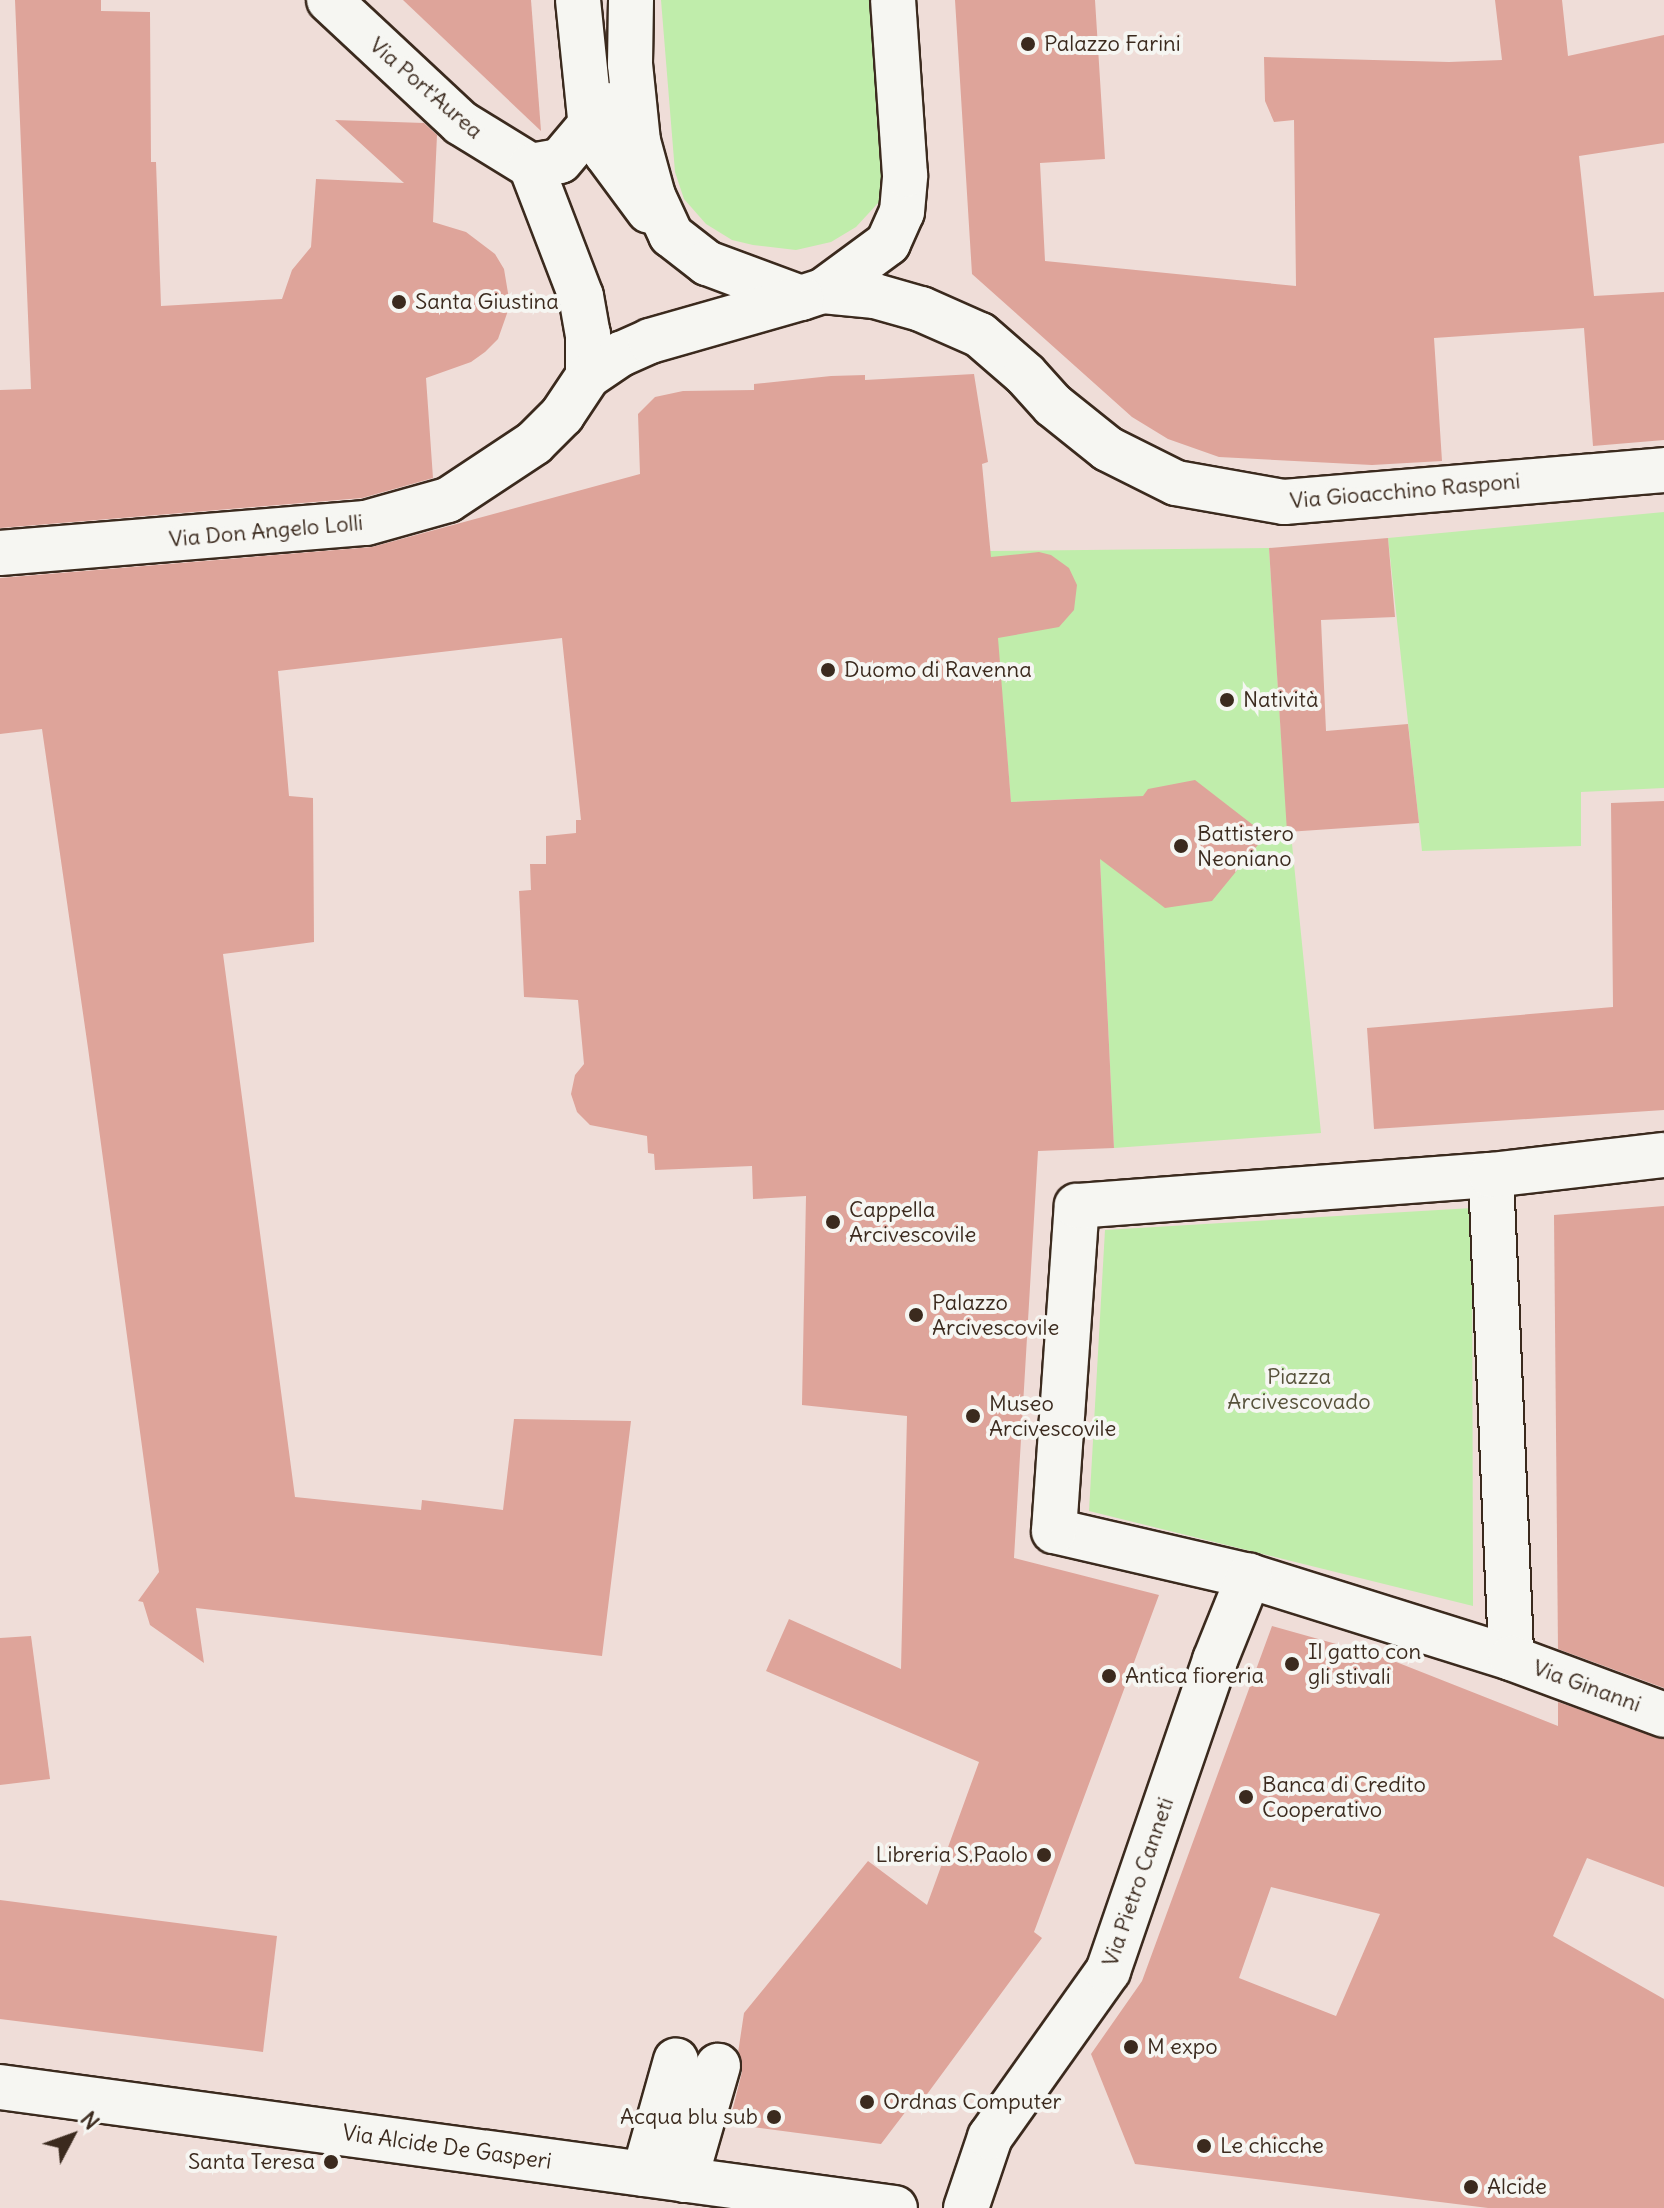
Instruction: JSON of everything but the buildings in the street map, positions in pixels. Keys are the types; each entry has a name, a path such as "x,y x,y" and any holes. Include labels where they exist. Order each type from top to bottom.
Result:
{"street":[{"name":"Via Port'Aurea","path":"329,0 461,123 531,166"},
{"path":"578,0 591,128 633,193 671,235 707,263 812,295 888,243 902,212 905,175 893,0"},
{"path":"631,0 630,64 638,141 653,196 671,235"},
{"path":"588,376 588,334 581,296 531,166 560,161 591,128 630,64"},
{"name":"Via Don Angelo Lolli","path":"0,553 366,523 448,500 534,443 562,415 588,376 621,354 650,341 812,295"},
{"name":"Via Gioacchino Rasponi","path":"812,295 875,296 921,309 980,335 1025,374 1053,405 1108,449 1176,483 1284,502 1664,470"},
{"path":"1491,1175 1511,1658 1249,1576 1054,1531 1077,1206 1491,1175 1664,1155"},
{"name":"Via Pietro Canneti","path":"966,2208 990,2137 1108,1971 1215,1660 1249,1576"},
{"name":"Via Ginanni","path":"1511,1658 1664,1715"},
{"path":"665,2177 697,2063"},
{"name":"Via Alcide De Gasperi","path":"0,2087 869,2206"}],"green space":[{"path":"661,0 872,0 885,176 879,202 856,227 831,242 796,250 753,245 732,240 706,224 684,199 675,172"},
{"path":"1664,512 1664,788 1581,792 1581,846 1422,851 1388,538"},
{"path":"1269,548 1281,734 1321,1133 1114,1148 1097,798 1011,802 990,551"},
{"name":"Piazza Arcivescovado","path":"1472,1208 1473,1606 1089,1511 1105,1230"}],"place":[{"name":"Palazzo Farini","path":"1028,44"},
{"name":"Santa Giustina","path":"399,302"},
{"name":"Duomo di Ravenna","path":"828,670"},
{"name":"Natività","path":"1227,700"},
{"name":"Battistero Neoniano","path":"1181,846"},
{"name":"Cappella Arcivescovile","path":"833,1222"},
{"name":"Palazzo Arcivescovile","path":"916,1315"},
{"name":"Museo Arcivescovile","path":"973,1416"},
{"name":"Il gatto con gli stivali","path":"1292,1664"},
{"name":"Antica fioreria","path":"1109,1676"},
{"name":"Banca di Credito Cooperativo","path":"1246,1797"},
{"name":"Libreria S.Paolo","path":"1044,1855"},
{"name":"M expo","path":"1131,2047"},
{"name":"Ordnas Computer","path":"867,2102"},
{"name":"Acqua blu sub","path":"774,2117"},
{"name":"Le chicche","path":"1204,2146"},
{"name":"Santa Teresa","path":"331,2162"},
{"name":"Alcide","path":"1471,2187"}]}
